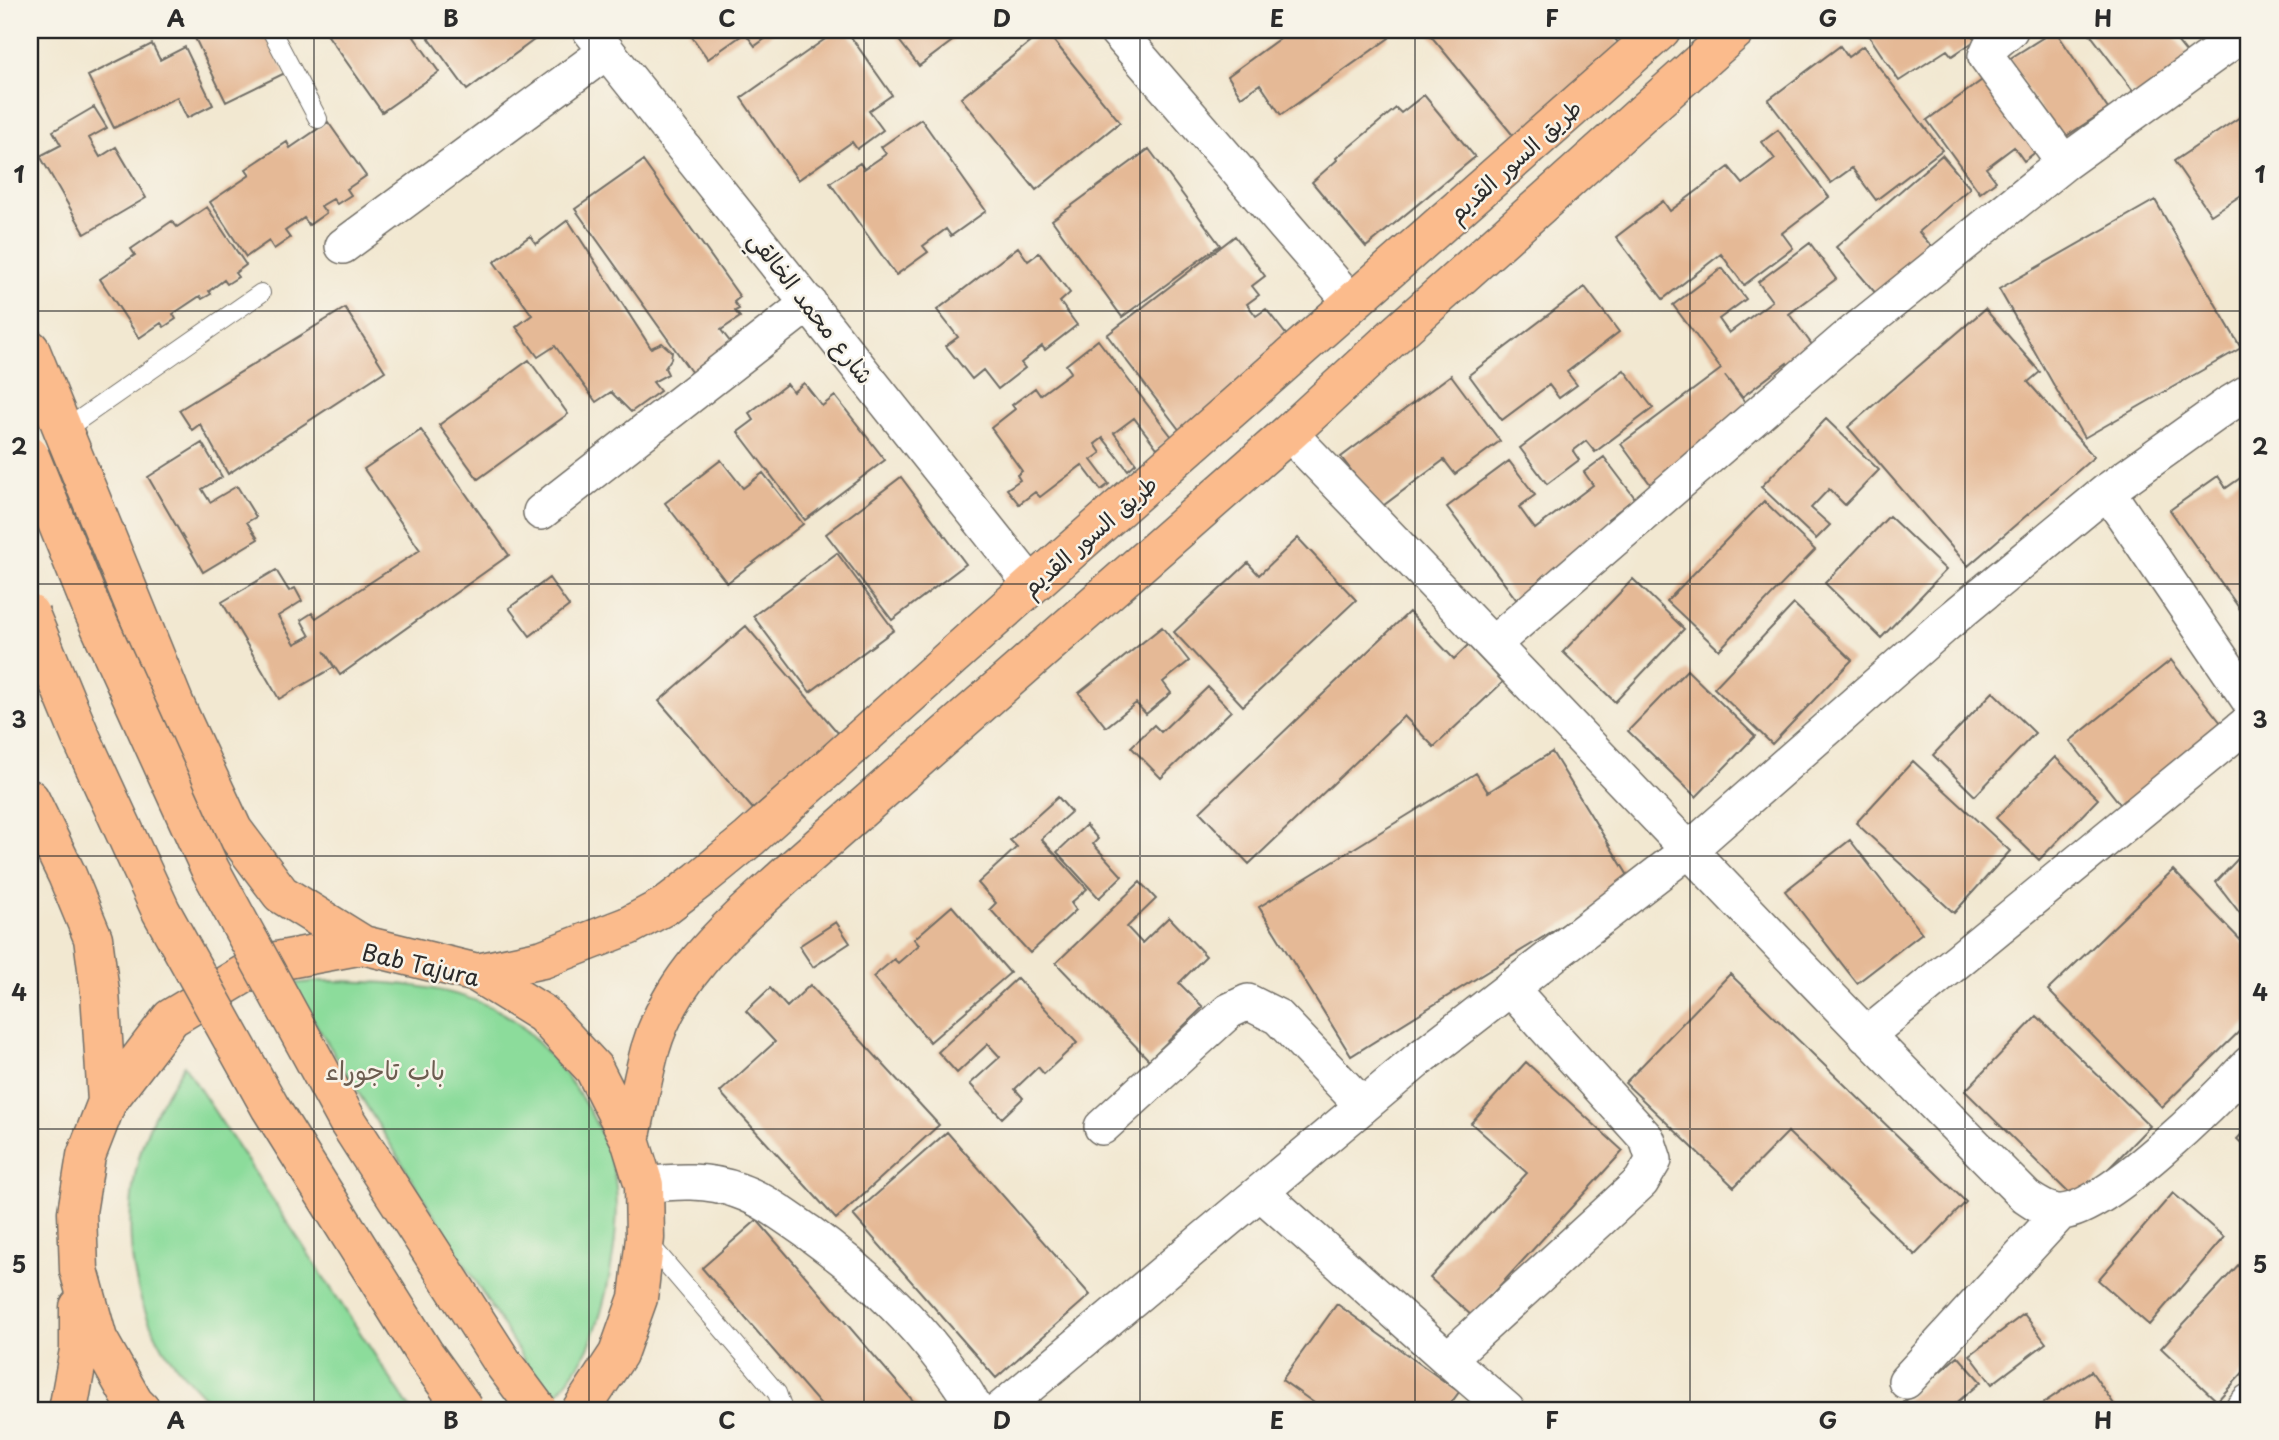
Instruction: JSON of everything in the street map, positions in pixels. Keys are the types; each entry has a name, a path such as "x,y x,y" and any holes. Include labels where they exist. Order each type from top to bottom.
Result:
{"main road":[{"path":"630,1140 650,1049 666,1011 686,975 712,944 784,877 1289,433 1736,30"},
{"name":"طريق السور القديم","path":"477,973 543,959 628,926 665,906 749,839 1654,32"},
{"path":"30,349 175,705 233,830 281,894 363,945"},
{"path":"30,456 92,610 210,869 348,1122 503,1363 538,1410"},
{"path":"30,614 80,735 161,911 270,1108 424,1353 465,1410"},
{"path":"30,799 67,875 93,938 100,992 107,1102"},
{"name":"Bab Tajura","path":"141,1410 134,1403 98,1339 79,1270 77,1212 86,1156 107,1102 171,1018 261,964 363,945 477,973 543,1014 594,1069 630,1140 644,1185 645,1238 638,1298 618,1354 581,1410"},
{"path":"68,1410 79,1350 79,1270"},
{"path":"610,1410 618,1354"}],"street":[{"path":"1116,30 1352,303"},
{"path":"2010,30 1990,47 1986,56 2064,163"},
{"path":"1493,644 1843,341 2064,163 2248,30"},
{"path":"343,246 598,40"},
{"name":"شارع محمد الخالقي","path":"598,40 1032,585"},
{"path":"541,512 809,303"},
{"path":"1000,1410 1419,1059 1690,849 1946,624 2107,492 2249,392"},
{"path":"1289,433 1690,849 1866,1036 2026,1197 2041,1207 2061,1212"},
{"path":"2107,492 2249,700"},
{"path":"1866,1036 2249,722"},
{"path":"1448,1359 1641,1182 1654,1160 1647,1139 1510,988"},
{"path":"1102,1127 1229,1011 1248,1002 1278,1017 1363,1106"},
{"path":"1906,1381 2061,1212 2082,1205 2105,1192 2143,1165 2214,1102 2249,1064"},
{"path":"644,1185 679,1180 699,1182 738,1190 770,1205 827,1246 887,1296 921,1332 961,1386 975,1410"},
{"path":"1260,1192 1507,1410"},
{"path":"2242,1410 2249,1402"}],"lane":[{"path":"271,30 318,119"},
{"path":"63,430 261,293"},
{"path":"645,1238 777,1393 783,1410"}],"green space":[{"path":"319,981 389,983 436,989 480,1002 501,1012 524,1028 543,1048 574,1086 590,1112 604,1139 616,1187 613,1255 604,1302 591,1341 568,1380 550,1402 291,984"},
{"path":"184,1065 411,1410 218,1410 168,1355 141,1300 134,1269 131,1205 143,1144 157,1109"}],"building":[{"path":"201,30 263,30 285,73 226,102 193,34"},
{"path":"324,30 414,30 417,35 414,37 439,72 382,112"},
{"path":"423,30 539,30 542,34 467,90"},
{"path":"687,30 777,30 755,46 745,33 708,59"},
{"path":"838,30 846,30 892,95 869,111 883,130 857,149 852,142 798,180 741,98"},
{"path":"891,30 967,30 919,66"},
{"path":"1045,30 1120,122 1036,190 961,98"},
{"path":"1291,30 1383,30 1389,38 1281,115 1260,84 1241,97 1228,76"},
{"path":"1426,30 1607,30 1624,49 1516,139"},
{"path":"1865,30 1978,30 1972,34 1976,40 1952,56 1947,50 1899,81"},
{"path":"2055,30 2108,109 2060,140 2009,59"},
{"path":"2087,30 2174,30 2170,32 2193,61 2141,101"},
{"path":"152,44 160,60 185,47 213,105 187,118 177,97 114,128 88,76"},
{"path":"1840,46 1848,57 1863,46 1942,150 1876,200 1852,168 1831,183 1768,100"},
{"path":"1985,78 2037,151 2024,161 2014,147 1986,168 1996,181 1980,193 1927,120"},
{"path":"1424,95 1475,157 1366,247 1312,182 1337,160 1336,158 1396,108 1401,113"},
{"path":"94,107 107,128 89,138 100,157 116,147 146,198 85,234 40,156 61,145 53,131"},
{"path":"2249,111 2249,190 2211,215 2174,161"},
{"path":"921,119 986,211 951,236 946,229 923,246 928,252 896,275 830,183 860,163 864,169 886,154 881,147"},
{"path":"328,122 366,176 347,189 351,195 337,204 333,199 321,206 326,213 309,225 304,218 285,231 290,238 274,249 269,241 246,257 210,202 250,175 246,169 287,142 290,148"},
{"path":"1778,130 1829,197 1782,233 1793,248 1744,285 1721,254 1663,299 1616,237 1663,201 1670,211 1729,167 1743,184 1775,159 1762,142"},
{"path":"1149,149 1220,245 1122,317 1052,220"},
{"path":"1942,155 1970,188 1919,232 1933,248 1878,296 1836,247"},
{"path":"643,161 740,297 734,302 739,309 735,311 740,317 721,330 734,347 699,383 575,209"},
{"path":"2155,200 2241,348 2084,438 1999,289"},
{"path":"207,207 246,265 235,273 238,277 227,284 224,280 209,291 211,294 202,299 200,296 173,314 176,319 164,327 161,323 139,338 100,279 135,255 131,249 172,221 177,227"},
{"path":"568,220 651,348 662,343 672,352 665,368 668,374 653,382 660,391 631,412 611,392 596,402 555,346 538,357 516,327 532,315 494,262 530,236 536,244"},
{"path":"1235,236 1265,276 1252,286 1259,295 1247,304 1256,316 1266,309 1291,341 1184,436 1107,335"},
{"path":"1810,243 1836,279 1789,314 1819,354 1794,373 1787,363 1742,397 1725,376 1751,410 1651,485 1621,444 1721,369 1673,305 1722,268 1746,299 1719,319 1729,333 1772,301 1758,282"},
{"path":"1018,247 1028,261 1039,253 1070,293 1060,302 1077,325 1045,350 1042,346 1021,363 1025,368 998,389 983,370 972,379 946,346 958,337 937,310"},
{"path":"1585,287 1619,332 1567,372 1577,385 1559,398 1549,385 1502,420 1469,375"},
{"path":"345,308 385,371 228,474 200,424 192,430 179,410"},
{"path":"1985,309 2040,372 2028,382 2094,457 1968,566 1848,427"},
{"path":"1098,340 1172,437 1157,448 1134,418 1114,433 1136,463 1128,470 1103,438 1095,444 1101,453 1091,460 1109,484 1101,490 1082,465 1040,497 1035,492 1019,504 1007,489 1020,480 1017,475 1022,471 991,428 1015,409 1012,405 1035,388 1040,395 1071,372 1066,365"},
{"path":"529,360 568,414 478,479 439,425"},
{"path":"1624,370 1653,408 1595,452 1586,441 1573,451 1579,460 1547,484 1520,448"},
{"path":"1451,375 1500,441 1455,474 1444,460 1380,508 1341,457"},
{"path":"804,383 822,406 835,396 885,460 805,520 738,432 754,420 749,413 787,384 793,392"},
{"path":"1826,419 1879,470 1845,505 1829,489 1811,508 1830,525 1816,539 1761,487"},
{"path":"421,430 509,555 340,675 324,651 334,667 279,699 222,602 276,570 289,591 295,588 302,601 278,616 295,644 310,636 301,620 312,613 316,618 420,550 364,469"},
{"path":"202,443 222,477 202,489 210,502 237,486 256,517 247,522 258,539 203,572 148,477"},
{"path":"1604,457 1635,498 1608,519 1617,530 1519,603 1447,507 1509,461 1535,495 1519,507 1535,529 1593,485 1584,472"},
{"path":"721,460 743,488 763,473 803,524 727,583 665,503"},
{"path":"2249,472 2249,622 2170,510 2218,476 2226,488"},
{"path":"901,477 966,564 892,620 826,534"},
{"path":"1764,501 1815,550 1719,650 1667,601"},
{"path":"1889,516 1946,570 1881,638 1825,583"},
{"path":"1298,538 1356,600 1243,706 1174,632 1248,563 1259,575"},
{"path":"837,553 894,630 810,692 753,616"},
{"path":"549,578 569,606 530,636 509,608"},
{"path":"1633,579 1684,629 1615,702 1563,652"},
{"path":"1794,604 1852,660 1772,744 1714,688"},
{"path":"1409,612 1454,659 1468,645 1503,682 1434,747 1404,716 1249,864 1200,812"},
{"path":"746,626 839,734 753,809 659,701"},
{"path":"1162,627 1189,661 1163,682 1171,693 1146,714 1136,703 1106,727 1079,693"},
{"path":"2171,660 2225,728 2124,809 2070,741"},
{"path":"1687,670 1755,736 1696,797 1628,731"},
{"path":"1208,687 1231,711 1161,778 1131,747 1154,725 1161,732"},
{"path":"1993,692 2035,733 1975,796 1933,755"},
{"path":"1552,752 1632,882 1351,1056 1259,907 1476,773 1488,792"},
{"path":"2055,757 2098,799 2039,860 1996,818"},
{"path":"1913,761 2010,851 1954,913 1856,823"},
{"path":"1058,797 1071,812 1041,839 1087,889 1071,903 1076,910 1030,953 990,909 996,903 978,883 1017,847 1010,840"},
{"path":"1086,825 1098,839 1093,844 1122,876 1099,898 1057,852"},
{"path":"1850,840 1922,933 1857,983 1785,891"},
{"path":"2249,847 2249,925 2216,882"},
{"path":"2173,870 2249,949 2249,1022 2162,1107 2048,990"},
{"path":"1140,882 1156,899 1127,927 1142,943 1169,917 1206,956 1179,983 1203,1007 1149,1060 1056,963"},
{"path":"952,906 1010,973 930,1042 873,977 894,959 898,963 919,945 914,939"},
{"path":"836,922 850,943 813,967 799,946"},
{"path":"1730,974 1966,1202 1915,1255 1788,1132 1734,1187 1625,1083"},
{"path":"1017,978 1077,1043 1044,1074 1038,1067 1015,1089 1023,1098 1002,1118 970,1084 1000,1057 988,1044 957,1073 938,1052"},
{"path":"810,985 939,1125 836,1219 720,1092 775,1042 746,1011 770,988 787,1007"},
{"path":"2037,1016 2150,1126 2077,1201 1965,1091"},
{"path":"1526,1062 1623,1151 1472,1316 1430,1278 1527,1173 1471,1123"},
{"path":"2249,1126 2249,1150 2237,1139"},
{"path":"947,1132 1090,1295 996,1378 853,1215"},
{"path":"2173,1193 2224,1237 2149,1325 2098,1280"},
{"path":"757,1220 921,1410 825,1410 702,1268"},
{"path":"2242,1261 2249,1268 2249,1366 2217,1401 2161,1348"},
{"path":"1337,1304 1459,1392 1446,1410 1324,1410 1282,1380"},
{"path":"2024,1314 2046,1343 1992,1384 1970,1355"},
{"path":"1958,1356 1981,1382 1948,1410 1895,1410"},
{"path":"2091,1371 2118,1410 2033,1410"}],"district":[{"name":"باب تاجوراء","path":"385,1069"}]}
